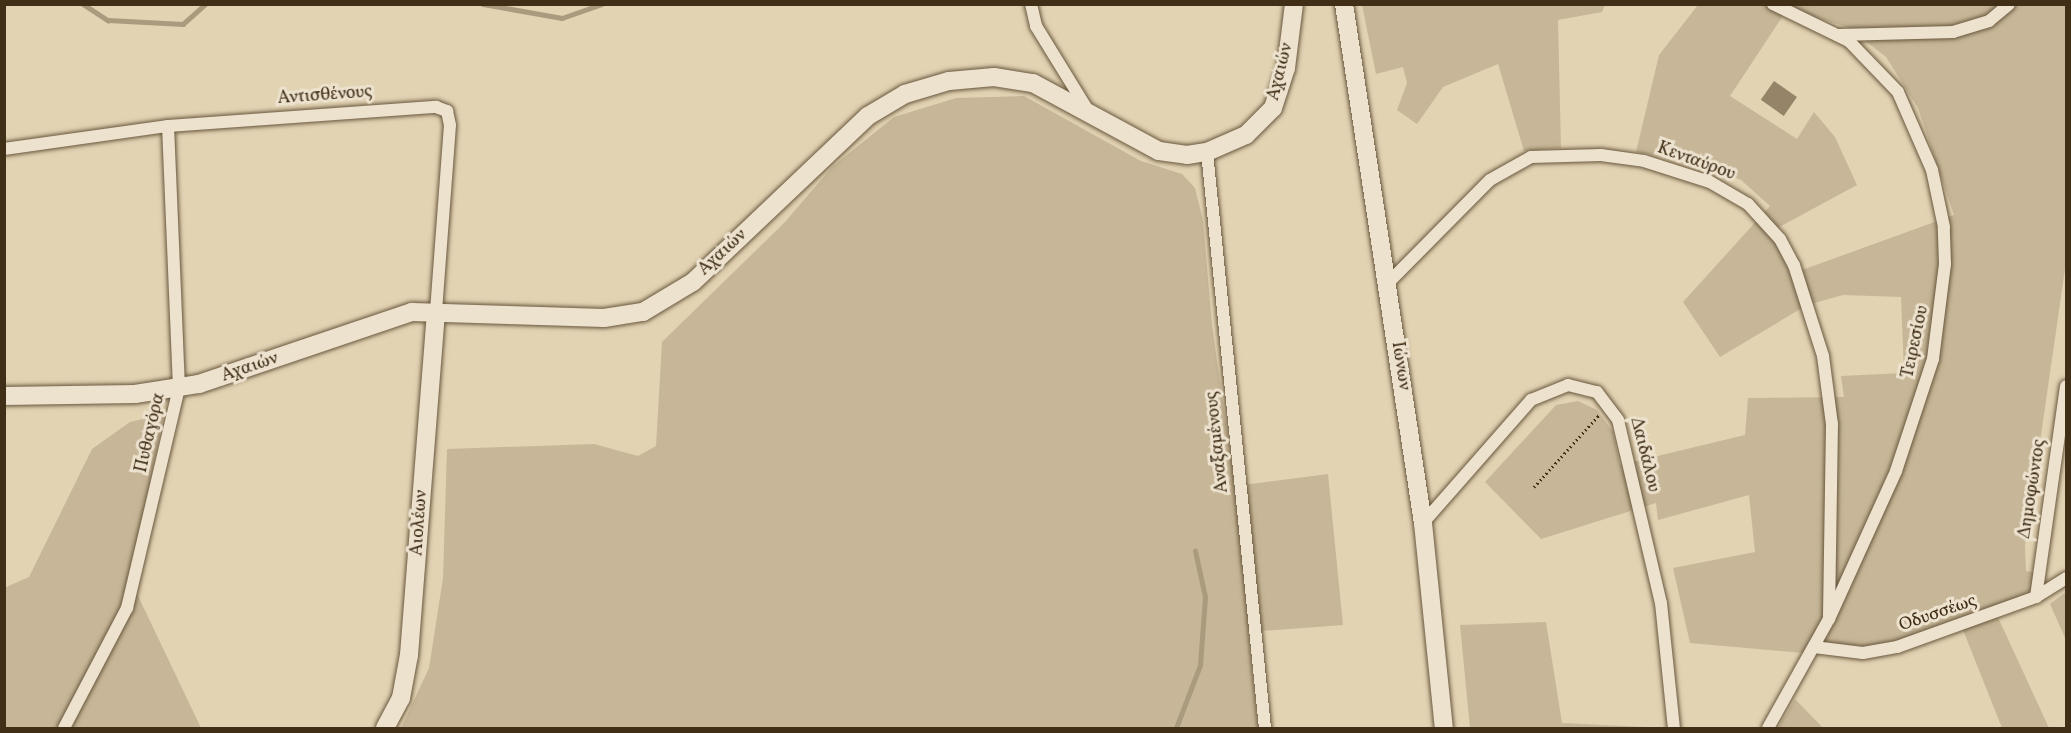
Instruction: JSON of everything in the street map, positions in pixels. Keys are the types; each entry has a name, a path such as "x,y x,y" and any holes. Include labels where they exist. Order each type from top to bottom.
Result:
{"main road":[{"name":"Αχαιών","path":"4,396 125,394 179,388 245,371 391,317 436,312 610,318 653,308 693,282 868,116 932,85 967,78 1008,78 1044,86 1159,151 1187,155 1207,152 1246,135 1273,108 1286,68 1294,4"},
{"name":"Ιώνων","path":"1344,4 1423,523 1444,729"},
{"name":"Αιολέων","path":"385,729 401,698 409,656 436,312"}],"street":[{"path":"1031,4 1036,26 1087,109"},
{"name":"Τειρεσίου","path":"1768,729 1829,619 1896,471 1928,377 1938,339 1945,264 1941,207 1917,127 1890,80 1838,35 1773,4"},
{"path":"1838,35 1962,30 1989,21 2009,4"},
{"name":"Αντισθένους","path":"4,149 168,126 421,106 447,111 436,312"},
{"name":"Πυθαγόρα","path":"64,729 118,628 133,589 179,388 168,126"},
{"name":"Αναξαμένους","path":"1207,152 1265,729"},
{"name":"Κενταύρου","path":"1387,284 1499,173 1531,157 1601,155 1644,161 1710,182 1748,204 1780,239 1794,265 1823,356 1832,424 1829,619"},
{"name":"Δαιδάλου","path":"1423,523 1522,410 1545,391 1584,386 1598,392 1613,410 1661,603 1674,729"},
{"name":"Δημοφώντος","path":"2036,597 2067,386"},
{"name":"Οδυσσέως","path":"1814,647 1851,653 1885,650 2036,597 2067,578"}],"path":[{"path":"1534,487 1596,416 1613,410"}],"shaded area":[{"path":"1362,5 1605,5 1602,12 1558,20 1561,148 1524,151 1498,64 1443,87 1417,124 1397,110 1407,83 1403,67 1376,74"},
{"path":"1698,5 2066,5 2066,262 2025,546 2026,571 2035,573 2031,599 1996,613 2049,728 2002,728 1961,625 1875,646 1803,653 1690,643 1673,568 1755,552 1749,495 1658,520 1656,503 1541,539 1485,482 1556,405 1578,401 1597,410 1613,432 1620,465 1745,435 1748,398 1844,397 1841,376 1904,373 1901,297 1843,295 1807,305 1720,357 1683,302 1770,206 1741,180 1696,162 1636,152 1659,55","holes":["1788,8 1849,28 1886,57 1918,108 1954,215 1791,274 1770,232 1857,185 1835,137 1814,112 1797,139 1730,96"]},
{"path":"1024,96 1141,161 1182,174 1195,188 1203,220 1212,325 1235,486 1328,474 1343,625 1248,632 1258,728 401,728 429,668 443,578 447,449 594,444 638,456 656,446 662,342 785,222 832,167 894,117 956,98"},
{"path":"164,414 130,579 201,728 5,728 4,588 29,577 92,449 130,422"},
{"path":"2066,592 2066,640 2050,604"},
{"path":"1546,622 1562,723 1667,728 1470,728 1460,625"},
{"path":"1795,699 1823,728 1778,728"}],"building":[{"path":"1774,81 1797,97 1784,116 1761,100"}],"waterway":[{"path":"83,4 108,20 183,24 205,4"},
{"path":"483,4 562,18 602,4"},
{"path":"1176,728 1200,665 1205,597 1195,551"}]}
